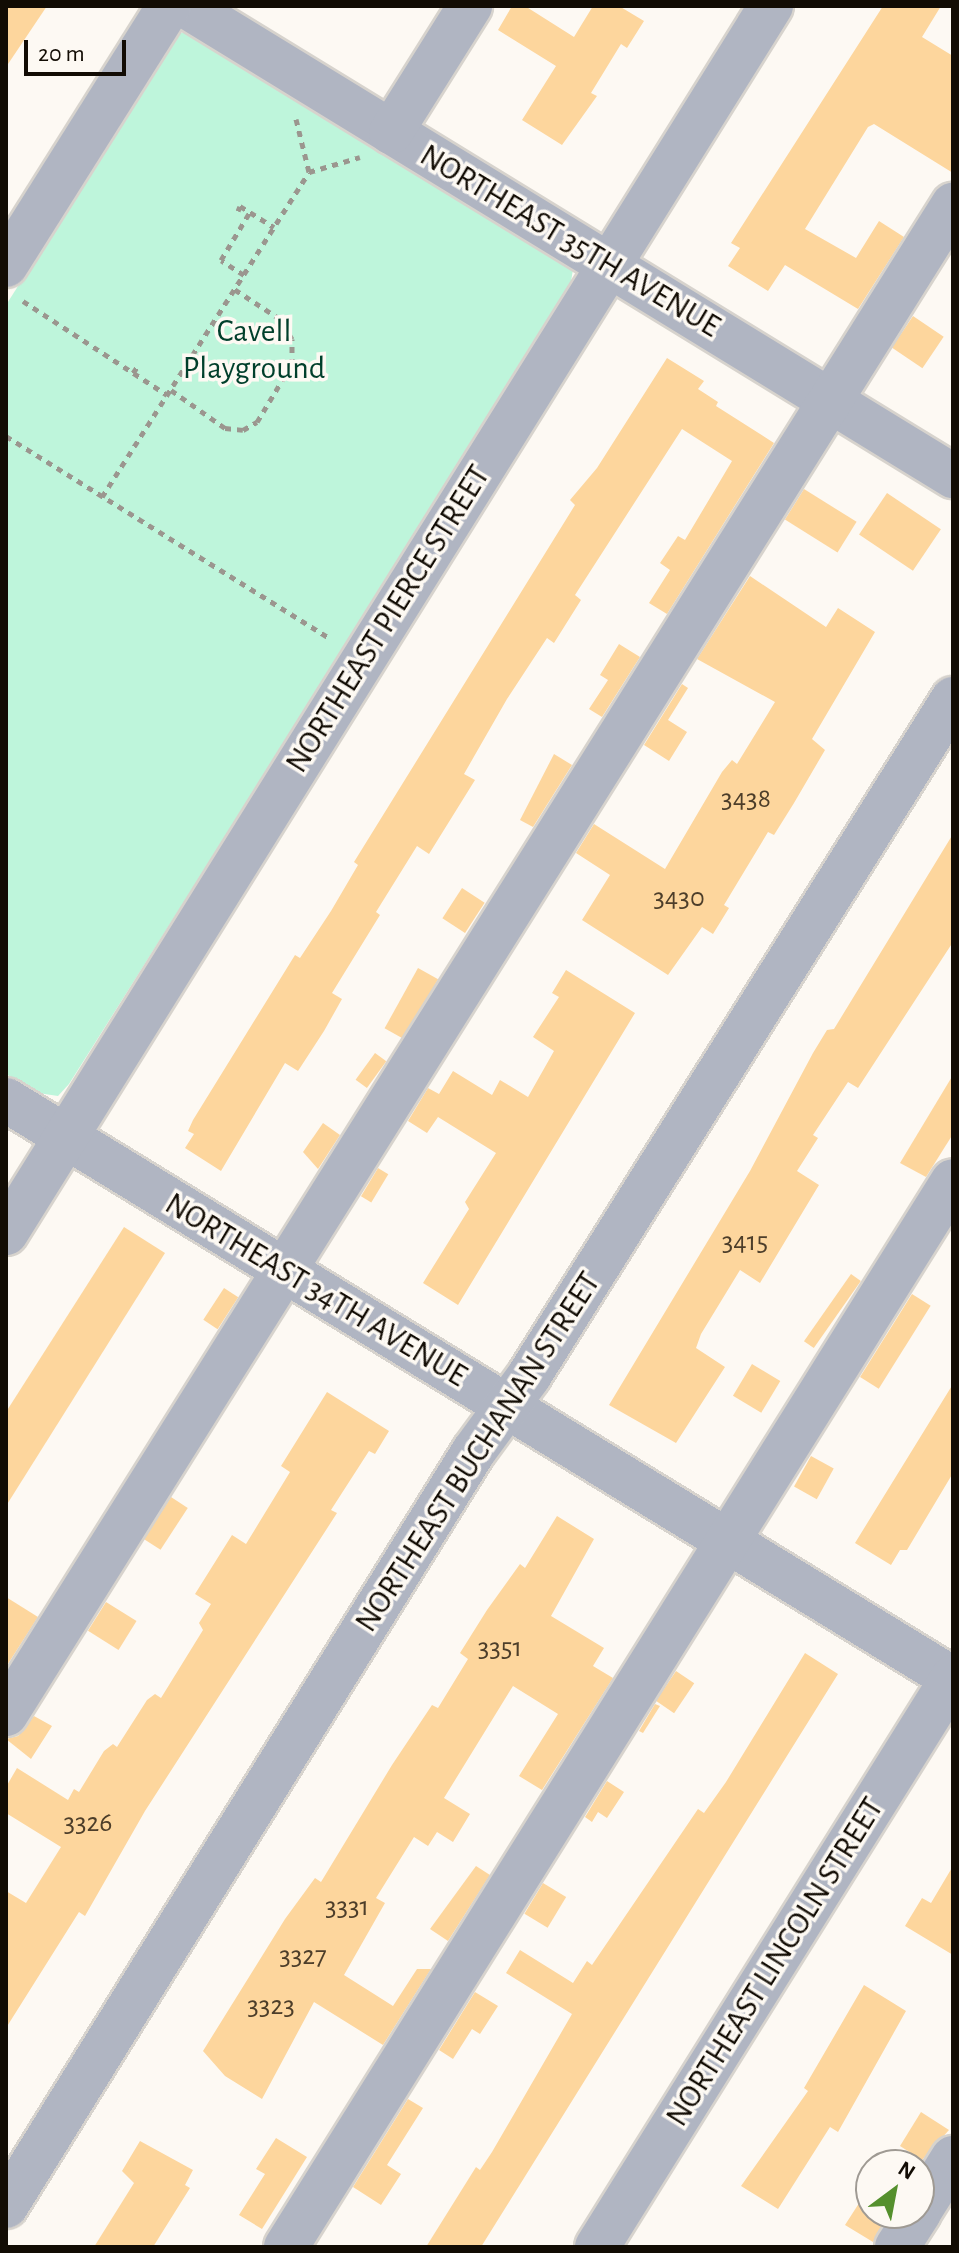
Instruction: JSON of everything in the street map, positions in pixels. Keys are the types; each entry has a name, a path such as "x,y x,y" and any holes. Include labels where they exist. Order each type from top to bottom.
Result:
{"street":[{"path":"15,283 169,6"},
{"name":"NORTHEAST 35TH AVENUE","path":"186,6 378,144 610,266 953,476"},
{"path":"378,144 470,6"},
{"name":"NORTHEAST PIERCE STREET","path":"6,1233 771,6"},
{"path":"6,1714 953,205"},
{"name":"NORTHEAST BUCHANAN STREET","path":"6,2206 474,1451 508,1407 953,699"},
{"name":"NORTHEAST 34TH AVENUE","path":"6,1100 723,1542 953,1679"},
{"path":"286,2247 723,1542 953,1181"},
{"name":"NORTHEAST LINCOLN STREET","path":"597,2247 953,1679"},
{"path":"935,2187 953,2158"},
{"path":"897,2247 909,2229"}],"path":[{"path":"294,111 309,172"},
{"path":"102,497 309,172 378,144"},
{"path":"238,211 240,206 274,227"},
{"path":"244,275 221,260 250,212"},
{"path":"15,283 133,373 225,428 243,430 257,422 292,364 292,339 280,319 234,289"},
{"path":"133,373 139,364"},
{"path":"6,436 329,638"}],"green space":[{"name":"Cavell Playground","path":"179,33 192,33 573,270 569,292 69,1084 58,1096 38,1093 6,1074 6,305"}],"building":[{"path":"6,6 47,6 6,67"},
{"path":"512,6 525,6 574,37 593,6 619,6 644,21 627,48 621,44 591,93 597,96 562,145 522,120 556,66 498,30"},
{"path":"883,6 941,6 922,37 953,56 953,173 874,124 868,127 805,229 856,258 879,221 904,237 858,309 785,265 768,291 728,266 740,248 731,243"},
{"path":"913,316 944,337 922,368 892,348"},
{"path":"667,358 704,381 698,389 718,402 716,406 774,443 667,614 649,603 670,570 660,563 678,536 685,540 732,461 682,429 575,595 581,600 554,643 547,638 507,699 464,774 475,780 429,854 417,846 376,912 380,915 332,993 342,999 324,1031 298,1071 285,1063 221,1171 185,1148 194,1134 188,1131 193,1120 295,955 300,958 331,911 358,865 354,862 575,505 570,500 597,468"},
{"path":"804,489 857,522 838,552 785,520"},
{"path":"887,493 941,529 913,571 859,534"},
{"path":"750,576 826,627 838,608 875,632 812,739 825,750 794,803 774,835 768,832 724,905 729,908 713,934 702,927 668,975 582,920 610,875 576,853 594,824 665,869 722,772 732,760 737,764 775,702 697,659"},
{"path":"619,644 640,657 602,717 589,709 608,680 600,675"},
{"path":"682,684 688,688 668,720 687,732 669,761 644,745"},
{"path":"554,754 572,765 533,827 520,820"},
{"path":"953,834 953,942 858,1088 848,1082 813,1135 818,1138 797,1171 819,1185 760,1283 740,1270 701,1334 696,1348 725,1367 676,1443 609,1405 750,1171 813,1053 827,1030 834,1029"},
{"path":"462,888 485,903 465,933 442,918"},
{"path":"418,968 438,979 405,1039 385,1028"},
{"path":"566,970 635,1013 458,1305 423,1283 469,1209 465,1202 496,1153 438,1117 427,1133 408,1121 428,1088 439,1094 453,1071 492,1095 500,1080 528,1097 554,1051 533,1037 559,997 552,993"},
{"path":"375,1053 386,1061 367,1088 356,1080"},
{"path":"953,1075 953,1134 926,1177 900,1163"},
{"path":"323,1123 340,1135 318,1169 303,1152"},
{"path":"378,1168 388,1174 371,1202 361,1196"},
{"path":"124,1227 165,1253 6,1506 6,1412"},
{"path":"851,1274 861,1281 814,1348 804,1341"},
{"path":"224,1288 238,1297 218,1329 203,1320"},
{"path":"912,1294 931,1306 879,1389 860,1377"},
{"path":"752,1364 780,1381 761,1413 733,1396"},
{"path":"953,1384 953,1473 907,1550 900,1550 891,1565 855,1543"},
{"path":"327,1392 389,1431 375,1454 369,1451 331,1510 337,1513 145,1811 85,1916 79,1912 6,2028 6,1891 26,1903 61,1847 6,1813 6,1787 17,1768 68,1800 74,1789 79,1792 104,1751 113,1744 117,1747 147,1700 155,1694 161,1698 203,1630 199,1623 211,1604 195,1594 232,1535 246,1544 290,1472 281,1466"},
{"path":"811,1456 834,1469 817,1499 794,1487"},
{"path":"171,1497 188,1508 161,1550 144,1539"},
{"path":"557,1516 594,1539 551,1616 604,1648 593,1666 613,1678 542,1790 519,1776 558,1714 513,1686 444,1798 470,1814 453,1842 437,1832 428,1846 414,1837 376,1898 385,1903 344,1975 393,2006 417,1969 431,1969 383,2045 314,2002 262,2099 225,2076 203,2051 285,1919 315,1878 321,1882 432,1705 438,1708 468,1659 460,1653 520,1564 525,1568"},
{"path":"6,1597 38,1617 6,1667"},
{"path":"106,1602 137,1621 119,1650 88,1631"},
{"path":"805,1653 838,1674 481,2247 426,2247 476,2167 480,2170 492,2152 572,2014 506,1973 520,1950 573,1983 587,1961 592,1965 698,1809 704,1813 726,1782"},
{"path":"676,1671 694,1683 674,1713 656,1701"},
{"path":"655,1704 660,1706 643,1733 639,1731"},
{"path":"34,1716 52,1726 31,1759 6,1739 18,1736"},
{"path":"607,1781 624,1792 607,1818 598,1812 592,1822 585,1817"},
{"path":"476,1866 490,1875 448,1941 430,1929"},
{"path":"953,1866 953,1955 905,1926 922,1898 931,1903"},
{"path":"543,1883 566,1897 548,1928 524,1914"},
{"path":"864,1985 906,2011 838,2132 830,2127 778,2209 741,2186 808,2091 804,2088"},
{"path":"475,1992 498,2006 480,2034 472,2029 453,2059 439,2050"},
{"path":"408,2099 423,2108 387,2165 401,2174 381,2205 353,2187"},
{"path":"921,2112 949,2130 932,2149 905,2149 900,2146"},
{"path":"276,2138 307,2157 262,2229 239,2215 265,2174 256,2169"},
{"path":"140,2141 193,2170 185,2185 190,2188 153,2247 94,2247 134,2183 122,2171"},
{"path":"855,2209 855,2229 880,2229 873,2242 845,2225"}]}
